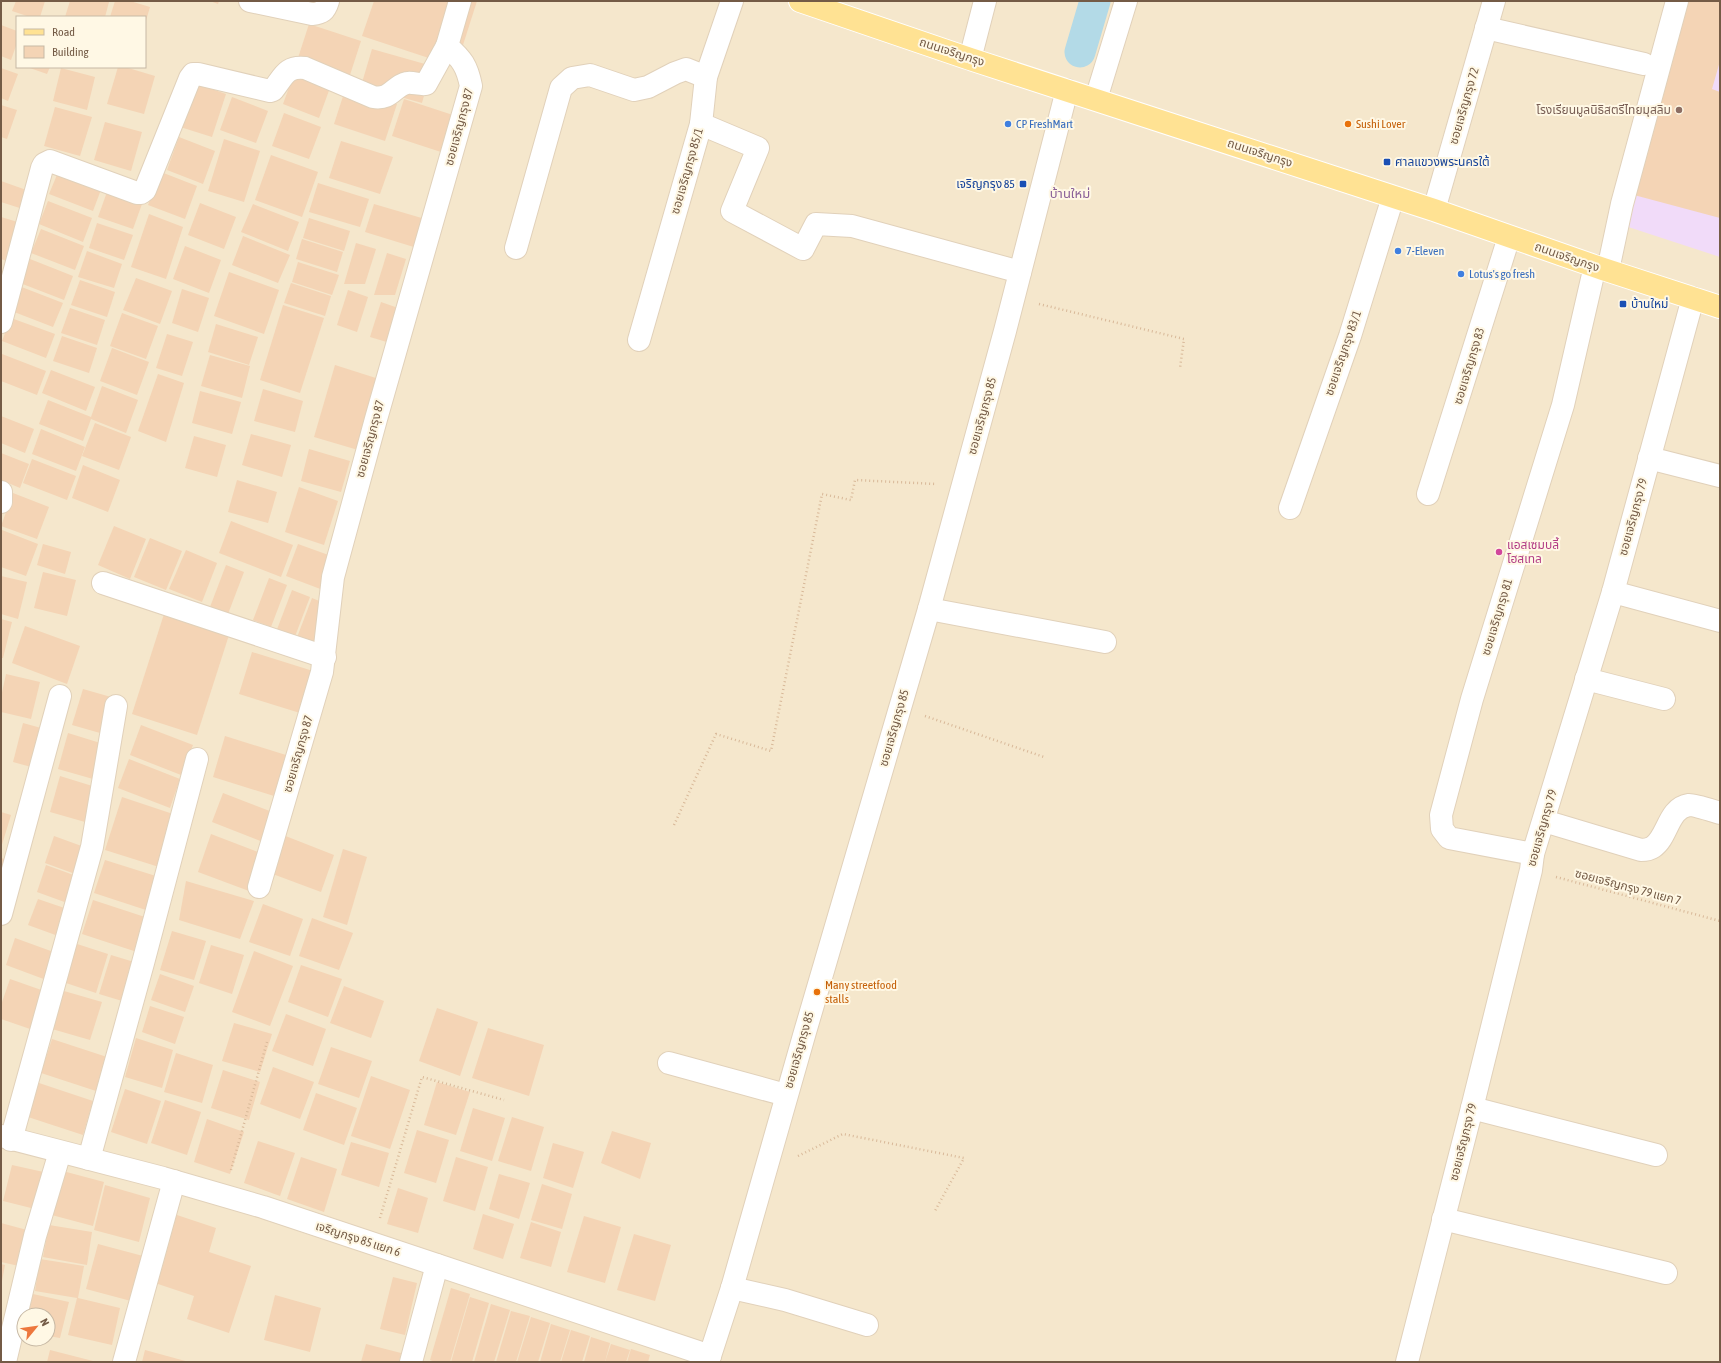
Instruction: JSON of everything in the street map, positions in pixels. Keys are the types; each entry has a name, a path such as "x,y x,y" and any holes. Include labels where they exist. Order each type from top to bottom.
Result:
{"main road":[{"name":"ถนนเจริญกรุง","path":"800,1 970,59 1434,210 1509,237 1720,307"}],"street":[{"path":"250,1 312,14 322,13 326,8 328,1"},
{"path":"1,322 44,164 50,161 137,193 142,193 145,190 190,78 193,74 273,90 290,69 294,67 305,68 373,97 380,98 385,97 405,83 426,84 447,46 460,1"},
{"name":"ซอยเจริญกรุง 85/1","path":"639,340 701,124 706,77 732,1"},
{"path":"970,59 985,1"},
{"path":"1096,99 1126,1"},
{"name":"ซอยเจริญกรุง 72","path":"1434,210 1494,1"},
{"name":"ซอยเจริญกรุง 81","path":"1532,862 1449,838 1442,829 1441,814 1472,699 1563,405 1622,204 1677,1"},
{"path":"1486,28 1644,64"},
{"name":"ซอยเจริญกรุง 87","path":"259,887 322,672 325,657 333,577 378,411 471,86 468,71 460,58 447,46"},
{"path":"516,248 561,88 572,78 590,75 634,90 648,87 686,69 706,77"},
{"name":"ซอยเจริญกรุง 85","path":"709,1359 732,1288 786,1096 929,609 1020,272 1067,90"},
{"path":"701,124 758,148 732,211 803,249 816,224 852,226 1020,272"},
{"name":"ซอยเจริญกรุง 83/1","path":"1290,508 1350,336 1393,197"},
{"name":"ซอยเจริญกรุง 83","path":"1428,494 1509,237"},
{"name":"ซอยเจริญกรุง 79","path":"1407,1362 1472,1108 1532,862 1613,592 1693,298"},
{"path":"1649,458 1720,476"},
{"path":"1,492 1,502"},
{"path":"103,583 325,657"},
{"path":"1613,592 1720,621"},
{"path":"929,609 1105,642"},
{"path":"1586,679 1664,699"},
{"path":"1,914 60,696"},
{"path":"6,1138 92,846 116,706"},
{"path":"89,1160 197,759"},
{"path":"1544,822 1641,850 1653,848 1678,811 1689,806 1720,813"},
{"path":"669,1063 786,1096"},
{"path":"1472,1108 1656,1155"},
{"name":"เจริญกรุง 85 แยก 6","path":"6,1138 224,1196 437,1265 709,1359"},
{"path":"5,1362 36,1236 60,1152"},
{"path":"124,1362 174,1182"},
{"path":"1443,1219 1666,1273"},
{"path":"411,1362 437,1265"},
{"path":"732,1288 785,1300 867,1325"}],"path":[{"path":"1013,298 1184,339 1180,368"},
{"path":"674,825 716,734 772,751 822,494 851,500 855,480 962,486"},
{"path":"900,708 1044,757"},
{"name":"ซอยเจริญกรุง 79 แยก 7","path":"1532,862 1720,921"},
{"path":"224,1196 267,1042"},
{"path":"373,1244 422,1077 504,1100"},
{"path":"765,1172 844,1134 964,1158 935,1211"}],"shaded area":[{"path":"1,1 1720,1 1720,1362 1,1362"},
{"name":"โรงเรียนมูลนิธิสตรีไทยมุสลิม","path":"1671,1 1720,1 1720,257 1607,220"}],"building":[{"path":"16,1 45,1 40,16 27,16 12,11"},
{"path":"70,1 109,2 105,16 65,16"},
{"path":"115,1 130,1 150,7 146,21 146,16 110,16"},
{"path":"210,1 219,1 218,4"},
{"path":"374,1 477,1 456,67 362,36"},
{"name":"โรงเรียนมูลนิธิสตรีไทยมุสลิม","path":"1686,1 1720,1 1720,61 1712,89 1720,92 1720,218 1634,195"},
{"path":"309,24 361,41 349,78 297,61"},
{"path":"1,25 16,31 16,46 11,60 1,56"},
{"path":"372,49 432,66 422,103 361,86"},
{"path":"1,68 18,74 8,101 1,98"},
{"path":"30,68 50,68 47,74"},
{"path":"61,68 95,77 87,110 53,101"},
{"path":"118,68 128,68 155,76 144,114 107,104"},
{"path":"295,71 331,85 319,118 283,104"},
{"path":"192,82 226,94 212,137 177,126"},
{"path":"346,87 397,104 385,141 334,124"},
{"path":"232,97 268,111 256,143 220,130"},
{"path":"404,99 456,116 444,153 392,136"},
{"path":"1,105 17,110 7,139 1,137"},
{"path":"55,107 92,117 80,156 44,146"},
{"path":"284,113 321,127 309,159 272,146"},
{"path":"105,122 142,132 131,171 94,160"},
{"path":"179,137 215,151 203,184 167,170"},
{"path":"224,139 260,151 244,202 208,191"},
{"path":"341,141 393,157 380,194 329,178"},
{"path":"271,155 318,172 302,217 255,200"},
{"path":"59,170 102,187 93,211 49,194"},
{"path":"161,172 197,186 185,219 148,205"},
{"path":"1,181 32,192 26,210 1,202"},
{"path":"318,183 369,199 360,227 309,212"},
{"path":"107,192 142,204 133,229 98,217"},
{"path":"48,201 92,218 83,242 39,224"},
{"path":"200,203 236,217 224,249 188,235"},
{"path":"253,204 299,222 288,251 241,232"},
{"path":"374,204 425,219 417,248 365,232"},
{"path":"149,214 183,227 166,279 131,267"},
{"path":"1,217 21,223 10,262 1,259"},
{"path":"309,218 350,231 344,251 303,238"},
{"path":"97,223 133,235 124,260 89,248"},
{"path":"41,229 84,246 75,270 31,253"},
{"path":"243,236 290,255 278,283 232,265"},
{"path":"302,239 343,252 337,272 296,259"},
{"path":"356,243 376,249 365,284 344,284"},
{"path":"185,246 221,260 209,293 173,279"},
{"path":"87,251 122,264 114,288 78,277"},
{"path":"387,253 406,259 395,295 374,295"},
{"path":"30,259 73,276 64,300 20,283"},
{"path":"298,262 339,275 332,295 292,282"},
{"path":"229,272 279,290 264,334 214,316"},
{"path":"136,278 172,291 160,324 123,310"},
{"path":"80,280 115,292 107,317 71,305"},
{"path":"291,283 331,296 325,316 284,303"},
{"path":"19,286 63,303 53,327 9,310"},
{"path":"182,289 209,298 198,332 172,323"},
{"path":"348,290 368,297 357,332 337,325"},
{"path":"381,302 401,309 390,343 370,337"},
{"path":"283,305 324,318 300,393 260,380"},
{"path":"70,308 105,320 97,345 61,333"},
{"path":"122,313 158,326 146,359 110,346"},
{"path":"11,318 55,334 46,358 2,341"},
{"path":"216,324 258,337 249,365 208,352"},
{"path":"167,334 193,342 182,376 156,368"},
{"path":"62,336 97,348 89,373 53,361"},
{"path":"112,348 149,362 137,395 100,381"},
{"path":"2,354 46,371 37,395 1,381"},
{"path":"210,355 250,366 242,398 201,386"},
{"path":"335,365 379,379 358,450 314,437"},
{"path":"51,370 95,387 86,411 42,393"},
{"path":"158,374 184,383 166,442 138,431"},
{"path":"102,386 138,400 126,433 91,419 83,441 39,424 48,400 91,417"},
{"path":"263,389 303,401 295,432 254,421"},
{"path":"200,391 241,402 232,434 192,423"},
{"path":"1,416 34,429 25,453 1,443"},
{"path":"95,423 131,437 119,470 82,456"},
{"path":"41,429 85,447 76,471 32,454"},
{"path":"251,434 291,445 282,477 242,465"},
{"path":"194,436 226,445 217,477 185,468"},
{"path":"309,449 350,461 341,492 301,481"},
{"path":"1,453 29,464 20,488 1,480"},
{"path":"32,459 76,476 67,500 23,483"},
{"path":"83,465 120,480 108,512 72,498"},
{"path":"237,480 277,492 268,523 228,512"},
{"path":"299,487 338,501 324,545 285,532"},
{"path":"13,493 49,507 37,539 1,526"},
{"path":"231,521 293,545 281,577 219,553"},
{"path":"114,526 146,539 130,579 98,565"},
{"path":"2,530 38,544 26,576 1,567"},
{"path":"150,538 182,551 166,590 134,577"},
{"path":"43,544 71,552 65,574 37,565"},
{"path":"298,544 334,557 323,590 286,576"},
{"path":"186,550 217,563 202,602 169,589"},
{"path":"226,565 244,572 228,614 210,607"},
{"path":"43,572 76,580 67,616 34,608"},
{"path":"1,576 27,582 18,619 1,614"},
{"path":"269,578 287,585 271,627 253,620"},
{"path":"292,590 310,597 294,639 276,632"},
{"path":"312,598 329,605 314,646 296,640"},
{"path":"164,614 229,635 197,735 132,714"},
{"path":"1,619 12,622 3,658 1,658"},
{"path":"25,626 80,646 67,684 12,663"},
{"path":"252,652 313,671 300,713 239,694"},
{"path":"6,674 40,682 31,719 1,712 1,697"},
{"path":"83,689 125,701 114,737 72,725"},
{"path":"23,723 52,731 42,770 13,762"},
{"path":"141,725 193,745 181,775 130,755"},
{"path":"68,733 110,746 100,781 58,769"},
{"path":"225,736 286,755 274,796 213,777"},
{"path":"129,759 180,779 170,808 118,788"},
{"path":"60,776 102,789 92,824 50,812"},
{"path":"223,793 275,813 263,842 212,822"},
{"path":"122,797 176,815 159,867 105,850"},
{"path":"1,812 11,815 1,848"},
{"path":"211,834 263,854 249,891 198,872"},
{"path":"283,835 334,855 321,892 270,873"},
{"path":"54,836 98,852 89,879 45,863"},
{"path":"343,849 367,857 347,925 323,917"},
{"path":"1,858 8,860 1,880"},
{"path":"105,860 159,877 149,911 94,893"},
{"path":"46,865 90,881 81,908 37,892"},
{"path":"186,881 254,901 240,939 179,920"},
{"path":"38,899 82,914 72,941 28,925"},
{"path":"93,900 148,918 137,952 82,934"},
{"path":"263,904 303,919 290,956 249,942"},
{"path":"312,918 353,933 339,970 299,956"},
{"path":"172,931 206,941 194,980 160,970"},
{"path":"15,938 59,954 49,981 6,965"},
{"path":"74,943 108,954 96,993 63,982"},
{"path":"211,945 244,955 232,994 199,983"},
{"path":"254,951 293,966 270,1026 232,1012"},
{"path":"111,955 144,965 132,1004 99,994"},
{"path":"301,965 342,979 328,1017 288,1002"},
{"path":"160,974 194,986 185,1012 151,1000"},
{"path":"10,979 47,992 33,1030 1,1019 1,1005"},
{"path":"344,986 384,1001 371,1038 330,1023"},
{"path":"64,991 102,1002 90,1040 52,1029"},
{"path":"150,1006 184,1017 175,1044 142,1032"},
{"path":"437,1008 478,1022 460,1076 419,1061"},
{"path":"286,1014 326,1029 313,1066 272,1051"},
{"path":"234,1023 272,1034 260,1072 222,1061"},
{"path":"488,1028 544,1045 529,1096 472,1078"},
{"path":"136,1038 173,1050 162,1088 125,1077"},
{"path":"52,1039 107,1057 96,1091 41,1073"},
{"path":"331,1047 372,1061 359,1098 318,1084"},
{"path":"176,1053 213,1065 202,1103 164,1092"},
{"path":"273,1067 314,1082 300,1119 260,1104"},
{"path":"223,1070 260,1082 249,1120 211,1108"},
{"path":"371,1076 410,1090 390,1149 351,1136"},
{"path":"437,1082 470,1092 456,1135 424,1125"},
{"path":"39,1083 93,1101 83,1135 28,1117"},
{"path":"125,1089 161,1101 147,1144 111,1132"},
{"path":"316,1093 357,1108 344,1145 303,1130"},
{"path":"165,1100 201,1112 187,1155 151,1143"},
{"path":"473,1108 505,1118 492,1161 460,1151"},
{"path":"512,1117 544,1127 531,1171 498,1161"},
{"path":"207,1119 244,1132 230,1174 194,1162"},
{"path":"417,1130 449,1140 436,1183 404,1173"},
{"path":"612,1131 651,1143 640,1179 601,1163"},
{"path":"258,1141 295,1153 280,1196 244,1183"},
{"path":"351,1142 389,1153 379,1187 341,1175"},
{"path":"553,1143 584,1152 573,1188 543,1178"},
{"path":"301,1157 337,1169 324,1212 287,1199"},
{"path":"456,1157 488,1167 475,1211 443,1201"},
{"path":"12,1165 48,1173 39,1210 3,1201"},
{"path":"59,1170 104,1182 93,1226 48,1214"},
{"path":"499,1174 530,1183 519,1219 489,1209"},
{"path":"542,1184 572,1194 562,1229 531,1220"},
{"path":"105,1185 150,1198 139,1242 94,1230"},
{"path":"398,1188 428,1198 418,1233 387,1224"},
{"path":"174,1214 216,1228 209,1252 251,1266 229,1333 187,1319 194,1296 152,1282"},
{"path":"483,1214 514,1224 503,1259 473,1249"},
{"path":"584,1216 621,1227 605,1283 567,1272"},
{"path":"531,1222 561,1232 551,1267 520,1258"},
{"path":"1,1223 27,1230 19,1266 1,1262"},
{"path":"49,1225 92,1232 87,1265 43,1257"},
{"path":"634,1234 671,1245 655,1301 617,1290"},
{"path":"98,1244 143,1256 131,1301 86,1289"},
{"path":"40,1259 84,1266 78,1298 120,1308 112,1345 68,1335 77,1298 35,1291"},
{"path":"1,1264 5,1265 2,1281 1,1281"},
{"path":"393,1277 417,1283 405,1335 380,1329"},
{"path":"451,1288 470,1294 450,1362 435,1362 430,1360"},
{"path":"33,1294 69,1302 60,1338 56,1337 56,1307 30,1307"},
{"path":"275,1295 321,1308 310,1352 264,1340"},
{"path":"470,1297 489,1303 472,1362 451,1362"},
{"path":"491,1304 510,1310 494,1362 474,1362"},
{"path":"511,1311 530,1316 516,1362 496,1362"},
{"path":"531,1317 550,1323 538,1362 517,1362"},
{"path":"551,1324 570,1330 560,1362 540,1362"},
{"path":"571,1330 590,1336 582,1362 561,1362"},
{"path":"591,1337 610,1343 605,1362 584,1362"},
{"path":"366,1344 401,1353 399,1362 361,1362"},
{"path":"611,1344 630,1350 626,1362 605,1362"},
{"path":"631,1349 650,1355 648,1362 627,1362"},
{"path":"50,1350 93,1361 93,1362 47,1362"},
{"path":"145,1350 189,1362 142,1362"}],"waterway":[{"path":"1080,52 1095,1"}],"place":[{"name":"โรงเรียนมูลนิธิสตรีไทยมุสลิม","path":"1679,110"},
{"name":"CP FreshMart","path":"1008,124"},
{"name":"Sushi Lover","path":"1348,124"},
{"name":"ศาลแขวงพระนครใต้","path":"1387,162"},
{"name":"เจริญกรุง 85","path":"1023,184"},
{"name":"7-Eleven","path":"1398,251"},
{"name":"Lotus's go fresh","path":"1461,274"},
{"name":"บ้านใหม่","path":"1623,304"},
{"name":"แอสเซมบลี้ โฮสเทล","path":"1499,552"},
{"name":"Many streetfood stalls","path":"817,992"}],"district":[{"name":"บ้านใหม่","path":"1070,193"}]}
